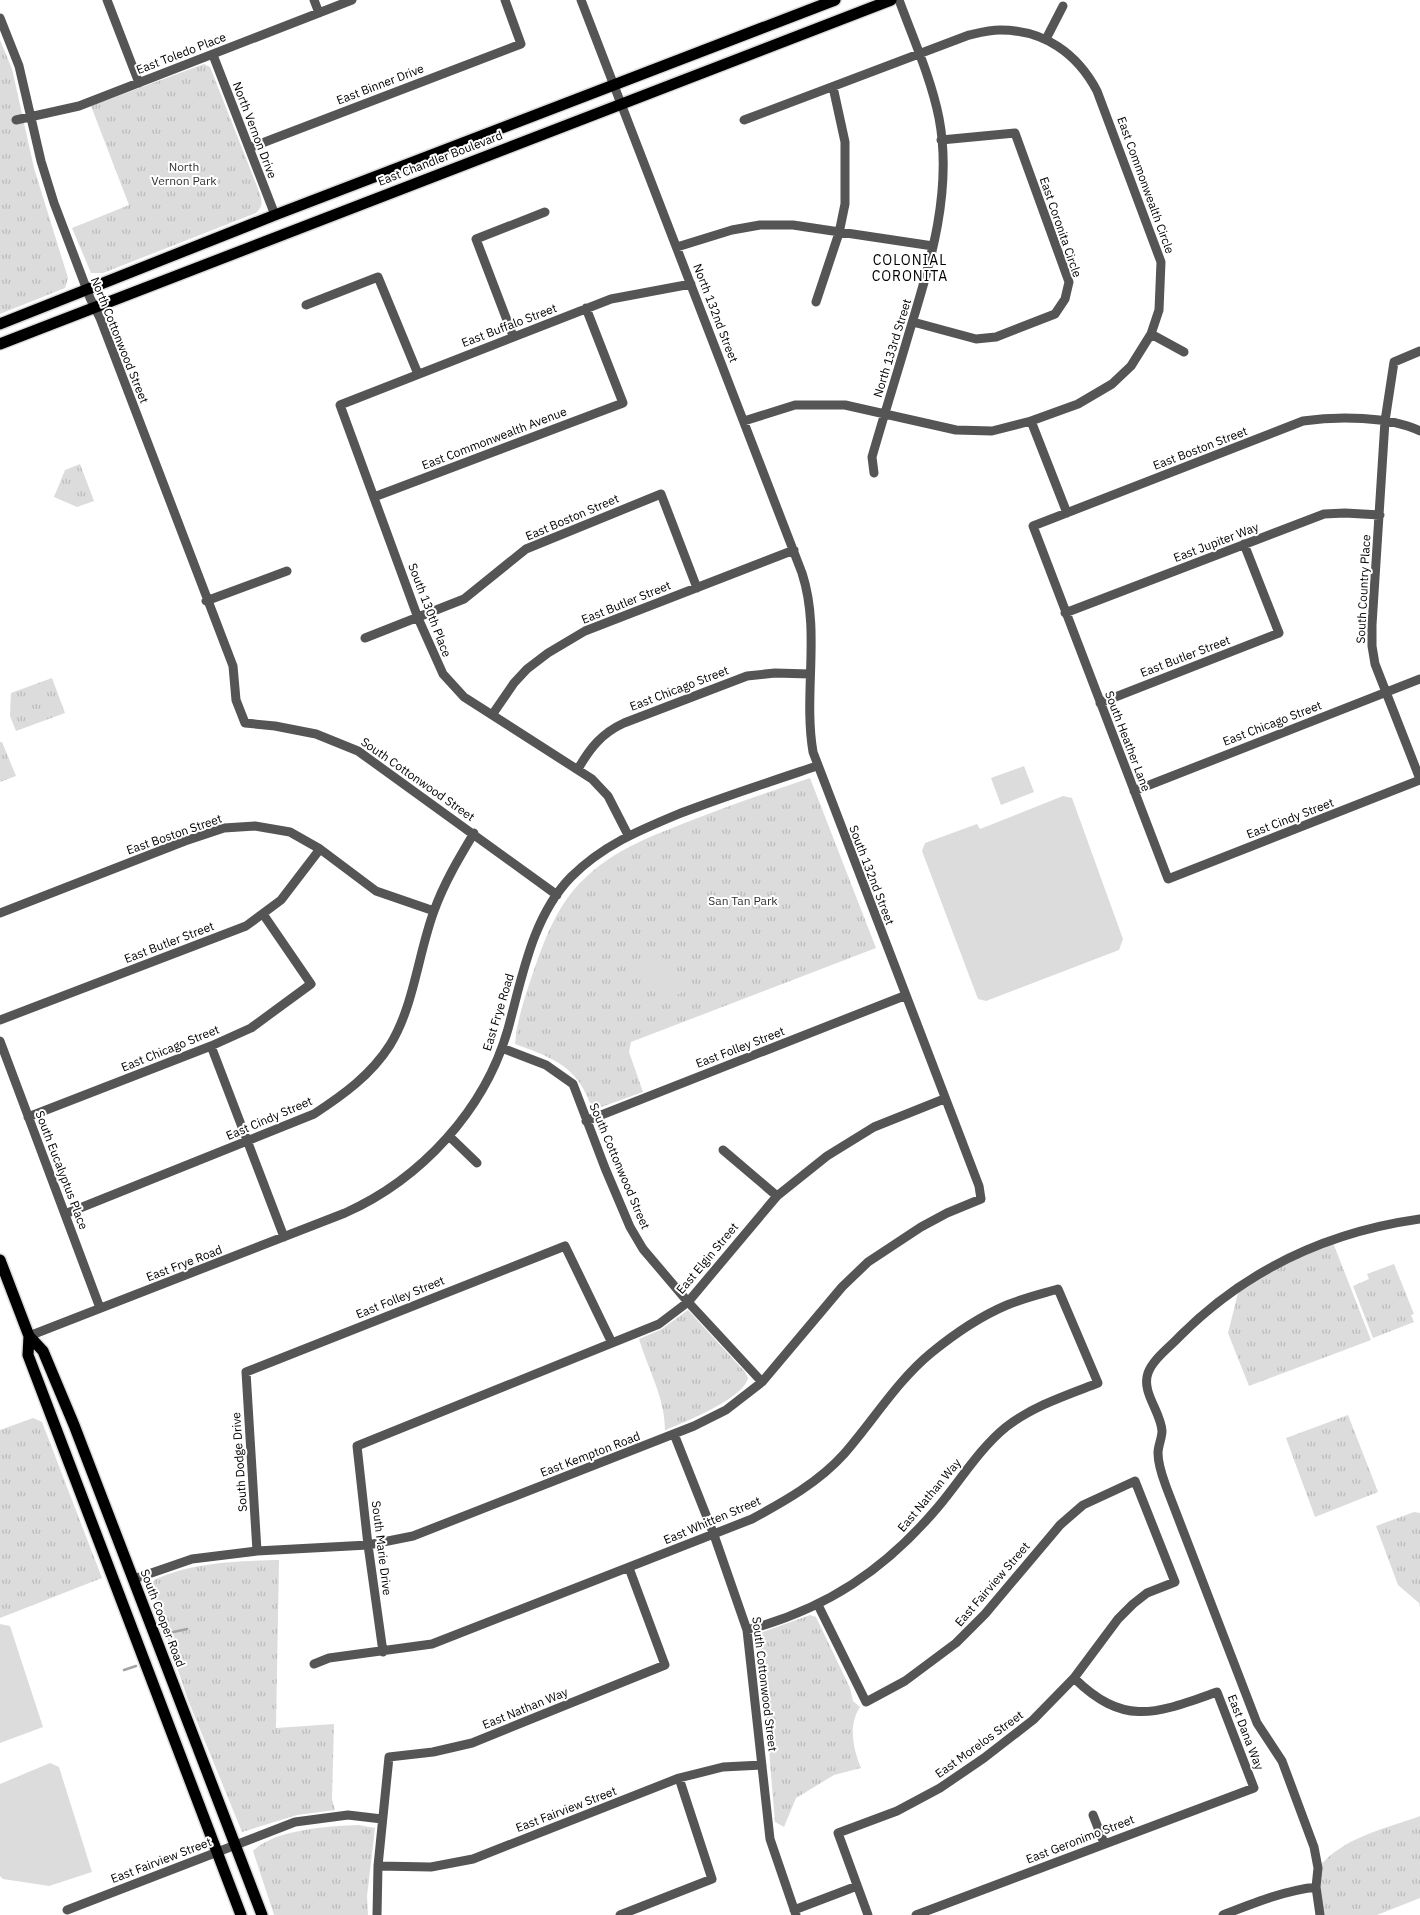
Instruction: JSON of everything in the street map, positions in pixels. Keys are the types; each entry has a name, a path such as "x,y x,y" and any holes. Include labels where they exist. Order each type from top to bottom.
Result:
{"main road":[{"name":"East Chandler Boulevard","path":"0,324 275,215 836,0"},
{"name":"East Chandler Boulevard","path":"0,344 891,0"},
{"name":"South Cooper Road","path":"0,1260 29,1336 43,1351 62,1396 262,1915"},
{"name":"South Cooper Road","path":"29,1336 28,1355 241,1915"},
{"path":"46,1403 62,1396"},
{"path":"116,1586 134,1579"}],"street":[{"path":"107,0 139,83"},
{"path":"314,0 319,13"},
{"name":"East Toledo Place","path":"16,120 79,106 352,0"},
{"name":"East Binner Drive","path":"249,148 521,44 505,0"},
{"name":"North 132nd Street","path":"581,0 794,550"},
{"name":"North 133rd Street","path":"874,473 872,457 924,287 940,214 943,177 942,140 936,110 919,54 899,0"},
{"path":"1046,39 1063,6"},
{"name":"North Cottonwood Street","path":"0,18 19,66 50,188 87,291 101,322 206,601 233,666"},
{"name":"East Commonwealth Circle","path":"744,120 969,35 998,30 1019,32 1046,39 1072,56 1086,71 1098,91 1161,262 1159,310 1151,334 1131,366 1112,384 1078,404 1031,421 992,431 956,430 919,423 885,412 844,405 795,405 744,421"},
{"name":"North Vernon Drive","path":"213,55 275,215"},
{"path":"816,302 839,233 845,204 845,142 832,87"},
{"name":"East Coronita Circle","path":"913,322 976,339 996,337 1055,314 1065,299 1069,282 1015,133 942,140"},
{"path":"513,336 476,239 545,212"},
{"path":"677,247 732,230 760,225 793,225 932,246"},
{"path":"306,305 378,277 418,374"},
{"name":"East Buffalo Street","path":"340,405 611,299 691,284"},
{"name":"East Commonwealth Avenue","path":"374,498 623,403 586,308"},
{"path":"1151,334 1184,352"},
{"path":"1385,421 1394,362 1420,351"},
{"name":"South 130th Place","path":"340,405 418,618 436,661 447,679 464,697 592,778 608,796 628,835"},
{"name":"East Boston Street","path":"1065,613 1033,526 1303,421 1323,418 1385,421 1407,425 1420,431"},
{"path":"1031,421 1067,513"},
{"name":"South Country Place","path":"1385,421 1372,646 1375,664 1420,780"},
{"name":"East Boston Street","path":"365,638 464,598 526,549 661,494 697,588"},
{"name":"East Jupiter Way","path":"1065,613 1324,514 1380,515"},
{"name":"East Butler Street","path":"1100,703 1278,632 1244,544"},
{"name":"East Butler Street","path":"492,715 514,683 527,669 562,644 585,631 794,550"},
{"name":"South 132nd Street","path":"794,550 807,588 809,602 810,674 808,722 812,752 904,996 979,1186 981,1199"},
{"path":"206,601 287,571"},
{"name":"South Heather Lane","path":"1065,613 1168,879"},
{"name":"South Cottonwood Street","path":"233,666 236,700 245,723 275,726 316,734 358,751 474,833 557,895"},
{"name":"East Chicago Street","path":"578,768 600,738 612,728 624,723 747,676 775,673 810,674"},
{"name":"East Chicago Street","path":"1134,791 1420,679"},
{"name":"East Frye Road","path":"29,1336 284,1237 364,1204 385,1192 418,1167 449,1136 477,1098 502,1048 534,938 557,895 570,878 586,864 628,835 718,799 817,766"},
{"name":"East Cindy Street","path":"1168,879 1420,780"},
{"name":"East Boston Street","path":"0,913 185,841 224,828 255,826 290,832 320,849 376,891 434,911"},
{"name":"East Cindy Street","path":"65,1214 314,1114 344,1095 370,1071 390,1045 401,1021 434,911 451,872 474,833"},
{"name":"East Butler Street","path":"0,1020 246,926 263,914 291,889 320,849"},
{"name":"East Chicago Street","path":"28,1117 211,1046 251,1028 311,984 263,914"},
{"name":"East Folley Street","path":"586,1120 904,996"},
{"name":"South Eucalyptus Place","path":"0,1041 100,1308"},
{"path":"211,1046 284,1237"},
{"name":"South Cottonwood Street","path":"502,1048 546,1065 573,1084 630,1227 644,1249 688,1302 762,1382"},
{"name":"East Elgin Street","path":"358,1446 659,1324 688,1302 777,1196 827,1156 874,1127 944,1098"},
{"path":"449,1136 477,1163"},
{"path":"723,1150 777,1196"},
{"name":"East Kempton Road","path":"134,1579 192,1559 257,1551 368,1544 413,1536 674,1434 726,1410 762,1382 842,1287 868,1262 921,1227 947,1213 981,1199"},
{"path":"1320,1915 1316,1887 1318,1868 1314,1847 1282,1761 1257,1723 1161,1472 1158,1451 1162,1431 1146,1383 1148,1372 1154,1364 1197,1320 1240,1285 1304,1249 1379,1225 1420,1219"},
{"name":"East Folley Street","path":"246,1372 564,1246 612,1343"},
{"name":"East Whitten Street","path":"314,1664 329,1658 432,1644 752,1519 788,1499 820,1476 843,1454 907,1377 930,1354 971,1325 1007,1305 1058,1289 1098,1383"},
{"name":"South Dodge Drive","path":"246,1372 257,1551"},
{"name":"East Nathan Way","path":"747,1630 783,1620 818,1604 867,1575 910,1538 939,1506 974,1460 1007,1427 1044,1405 1098,1383"},
{"name":"South Cottonwood Street","path":"674,1434 714,1535 747,1630 770,1839 795,1913"},
{"name":"South Marie Drive","path":"358,1446 368,1544 383,1652"},
{"name":"East Fairview Street","path":"818,1604 866,1702 905,1681 956,1642 985,1614 1060,1525 1083,1505 1135,1481 1175,1582"},
{"name":"East Nathan Way","path":"382,1819 389,1757 433,1752 472,1744 665,1665 629,1568"},
{"name":"East Morelos Street","path":"857,1886 838,1833 897,1811 940,1788 984,1758 1033,1720 1074,1678 1118,1619 1133,1604 1147,1593 1175,1582"},
{"name":"East Dana Way","path":"1074,1678 1090,1693 1118,1709 1149,1712 1176,1706 1217,1692 1254,1788"},
{"name":"East Fairview Street","path":"378,1866 432,1867 473,1859 679,1778 723,1767 762,1765"},
{"path":"620,1915 712,1879 679,1778"},
{"name":"East Geronimo Street","path":"916,1915 1254,1788"},
{"name":"East Fairview Street","path":"67,1910 307,1819 348,1815 382,1819"},
{"path":"1093,1815 1104,1843"},
{"path":"377,1915 378,1866 382,1819"},
{"path":"795,1913 857,1886 868,1915"},
{"path":"1223,1915 1286,1892 1316,1887"}],"green space":[{"path":"0,40 12,69 34,168 68,278 65,288 0,314"},
{"name":"North Vernon Park","path":"204,64 210,67 260,194 260,209 256,213 103,273 91,273 72,228 129,205 91,106"},
{"path":"80,464 94,501 77,507 54,497 65,470"},
{"path":"52,678 65,713 16,731 10,716 11,693"},
{"path":"0,742 2,742 16,776 0,782"},
{"path":"1024,766 1034,792 1001,805 991,778"},
{"name":"San Tan Park","path":"810,778 876,948 631,1042 629,1052 643,1092 593,1110 581,1085 566,1068 550,1058 515,1044 525,997 553,922 574,889 595,869 621,851 650,837 724,808"},
{"path":"1063,796 1072,798 1123,939 1119,950 986,1001 978,999 922,851 925,843 977,824 980,829"},
{"path":"663,957 682,992 662,1003 643,968"},
{"path":"1332,1240 1371,1340 1249,1386 1228,1333 1240,1285"},
{"path":"1394,1264 1414,1314 1411,1315 1414,1322 1373,1338 1353,1286 1369,1279 1367,1274"},
{"path":"688,1310 745,1372 748,1378 744,1386 736,1394 725,1401 699,1416 665,1430 659,1395 639,1339 662,1329"},
{"path":"1348,1415 1378,1492 1315,1517 1286,1438"},
{"path":"33,1418 42,1422 102,1578 0,1618 0,1430"},
{"path":"1414,1512 1420,1513 1420,1607 1419,1603 1398,1585 1376,1526"},
{"path":"279,1560 276,1728 334,1724 332,1799 335,1810 297,1815 242,1832 188,1700 151,1589 154,1580 184,1569 231,1562"},
{"path":"810,1615 816,1617 850,1688 853,1701 860,1707 854,1721 853,1737 861,1768 834,1775 796,1798 784,1827 775,1822 763,1679 757,1638 760,1633"},
{"path":"0,1624 10,1626 43,1727 0,1743"},
{"path":"50,1763 59,1767 92,1872 49,1886 3,1879 0,1876 0,1784"},
{"path":"1420,1816 1420,1898 1377,1915 1320,1915 1318,1868 1328,1857 1365,1835"},
{"path":"359,1825 375,1828 367,1896 368,1915 274,1915 253,1851 275,1838 289,1833 334,1826"}],"waterway":[{"path":"169,1633 187,1629"},
{"path":"124,1670 136,1666"}],"district":[{"name":"COLONIAL CORONITA","path":"910,268"}]}
